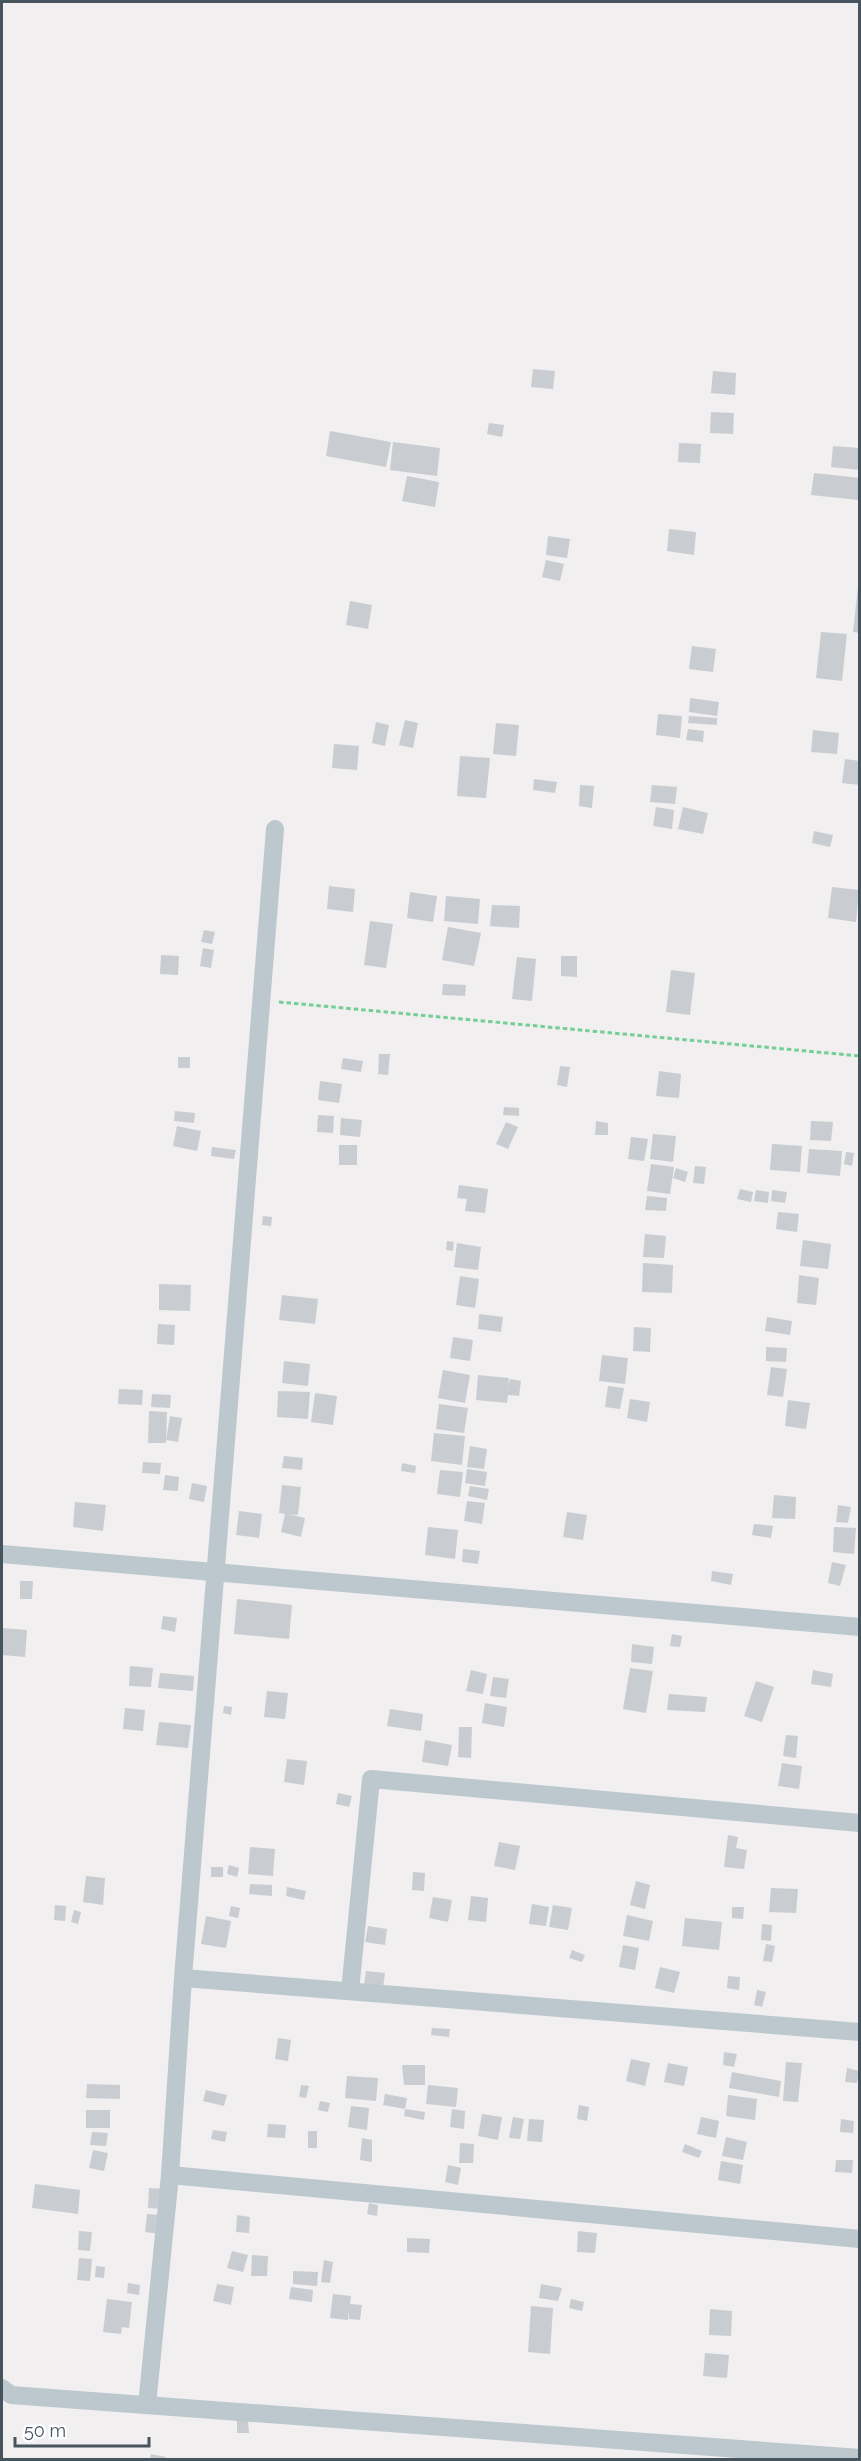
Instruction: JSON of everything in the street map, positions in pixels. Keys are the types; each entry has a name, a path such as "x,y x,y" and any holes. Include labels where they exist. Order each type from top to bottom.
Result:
{"street":[{"path":"147,2405 170,2175 183,1978 275,829"},
{"path":"2,1554 860,1626"},
{"path":"350,1991 371,1779 860,1823"},
{"path":"183,1978 860,2032"},
{"path":"170,2175 860,2239"},
{"path":"2,2388 11,2395 860,2458"}],"path":[{"path":"262,1001 860,1056"}],"building":[{"path":"533,369 555,371 553,389 531,387"},
{"path":"713,371 736,373 735,395 711,393"},
{"path":"711,412 734,413 733,434 710,433"},
{"path":"489,423 504,425 502,437 487,434"},
{"path":"330,431 391,442 386,467 326,456"},
{"path":"393,442 440,448 437,476 390,470"},
{"path":"679,443 701,444 700,463 678,462"},
{"path":"833,446 860,448 860,470 831,467"},
{"path":"814,473 860,478 858,500 811,495"},
{"path":"407,476 439,482 435,507 402,501"},
{"path":"669,529 696,532 694,555 667,551"},
{"path":"548,536 570,539 567,558 546,555"},
{"path":"546,560 564,564 560,581 542,577"},
{"path":"858,586 860,586 860,633 853,632"},
{"path":"350,601 372,605 368,629 346,625"},
{"path":"821,632 847,634 842,681 816,678"},
{"path":"692,646 716,649 713,672 689,669"},
{"path":"690,698 719,702 717,716 689,712"},
{"path":"658,714 682,716 680,738 656,735"},
{"path":"689,716 717,718 717,725 688,723"},
{"path":"405,720 418,723 413,748 399,745"},
{"path":"376,722 389,725 385,746 372,743"},
{"path":"496,723 519,725 516,756 493,754"},
{"path":"688,729 704,731 703,742 686,740"},
{"path":"813,730 839,733 837,754 811,752"},
{"path":"334,744 359,746 357,770 332,768"},
{"path":"460,756 490,758 486,798 457,796"},
{"path":"845,759 860,761 860,785 842,783"},
{"path":"534,779 557,782 555,793 533,790"},
{"path":"580,785 594,786 592,808 579,806"},
{"path":"652,785 677,787 675,804 650,802"},
{"path":"656,807 674,810 672,829 653,826"},
{"path":"683,807 708,813 703,834 678,829"},
{"path":"814,831 833,835 830,847 812,843"},
{"path":"329,886 355,889 353,912 327,909"},
{"path":"832,887 859,890 856,922 828,918"},
{"path":"410,892 437,896 433,922 407,918"},
{"path":"446,896 480,899 478,924 444,921"},
{"path":"492,905 520,906 519,928 490,926"},
{"path":"370,921 393,924 386,968 364,965"},
{"path":"448,927 481,933 474,966 442,960"},
{"path":"204,930 215,932 212,944 201,942"},
{"path":"203,948 214,950 211,968 200,966"},
{"path":"161,955 179,956 178,975 160,974"},
{"path":"561,956 577,956 577,977 561,976"},
{"path":"517,957 536,959 532,1001 512,999"},
{"path":"671,970 695,973 690,1015 666,1012"},
{"path":"443,984 466,985 465,996 442,995"},
{"path":"379,1054 390,1054 388,1075 378,1074"},
{"path":"178,1057 190,1057 190,1068 178,1068"},
{"path":"343,1058 363,1061 361,1072 341,1069"},
{"path":"560,1066 570,1067 567,1087 557,1085"},
{"path":"659,1071 681,1074 679,1098 656,1096"},
{"path":"320,1081 342,1084 339,1103 318,1100"},
{"path":"504,1107 519,1108 519,1116 503,1115"},
{"path":"175,1111 195,1113 194,1123 174,1121"},
{"path":"318,1115 334,1116 333,1133 317,1132"},
{"path":"341,1118 362,1120 360,1137 340,1135"},
{"path":"596,1121 608,1123 608,1135 595,1135"},
{"path":"811,1121 833,1122 831,1141 810,1140"},
{"path":"506,1122 518,1127 508,1149 496,1144"},
{"path":"177,1126 201,1131 197,1151 173,1146"},
{"path":"653,1134 676,1136 673,1162 650,1159"},
{"path":"631,1137 648,1139 644,1161 628,1159"},
{"path":"772,1144 802,1146 800,1172 770,1170"},
{"path":"339,1145 357,1145 357,1165 339,1165"},
{"path":"212,1147 236,1150 234,1159 211,1156"},
{"path":"809,1149 842,1151 840,1176 807,1173"},
{"path":"846,1152 854,1153 852,1166 844,1164"},
{"path":"651,1164 674,1167 670,1194 647,1191"},
{"path":"695,1166 706,1167 704,1184 693,1183"},
{"path":"676,1168 688,1172 685,1182 673,1178"},
{"path":"459,1185 488,1189 485,1213 465,1211 467,1199 457,1198"},
{"path":"740,1189 753,1192 751,1202 737,1199"},
{"path":"756,1190 769,1192 768,1203 754,1201"},
{"path":"772,1190 787,1192 785,1203 771,1201"},
{"path":"647,1196 667,1198 666,1211 645,1210"},
{"path":"778,1212 799,1214 797,1232 776,1229"},
{"path":"263,1216 272,1217 271,1226 262,1225"},
{"path":"645,1234 666,1236 664,1258 643,1257"},
{"path":"803,1240 831,1244 828,1269 800,1266"},
{"path":"447,1241 454,1242 453,1251 446,1250"},
{"path":"457,1243 481,1247 478,1270 454,1267"},
{"path":"643,1263 673,1265 672,1293 642,1292"},
{"path":"799,1275 819,1278 816,1305 797,1303"},
{"path":"460,1276 479,1279 475,1308 456,1305"},
{"path":"159,1284 191,1285 190,1311 159,1310"},
{"path":"282,1295 318,1299 315,1324 279,1320"},
{"path":"479,1314 503,1317 501,1332 478,1329"},
{"path":"767,1317 792,1321 790,1335 765,1331"},
{"path":"158,1324 175,1325 174,1345 157,1344"},
{"path":"634,1327 651,1328 650,1352 633,1351"},
{"path":"453,1337 473,1340 470,1361 450,1358"},
{"path":"766,1347 787,1348 786,1362 766,1361"},
{"path":"602,1355 628,1358 625,1384 599,1381"},
{"path":"284,1361 310,1364 308,1386 282,1383"},
{"path":"771,1367 787,1369 783,1397 767,1395"},
{"path":"443,1370 470,1375 465,1403 438,1398"},
{"path":"478,1375 509,1378 508,1387 510,1379 521,1381 519,1396 508,1395 507,1403 476,1400"},
{"path":"608,1386 624,1388 620,1409 605,1407"},
{"path":"119,1389 143,1390 142,1405 118,1404"},
{"path":"278,1391 310,1392 308,1419 277,1417"},
{"path":"315,1393 337,1396 333,1425 311,1422"},
{"path":"152,1394 171,1395 170,1408 151,1407"},
{"path":"630,1399 650,1402 647,1422 627,1418"},
{"path":"788,1400 810,1403 806,1429 785,1426"},
{"path":"439,1404 468,1408 464,1433 436,1429"},
{"path":"149,1411 167,1412 166,1443 148,1443"},
{"path":"170,1416 182,1418 178,1442 166,1440"},
{"path":"434,1433 465,1436 462,1465 431,1461"},
{"path":"470,1446 487,1449 484,1469 467,1467"},
{"path":"284,1456 303,1458 302,1470 282,1468"},
{"path":"143,1462 161,1463 160,1474 142,1473"},
{"path":"402,1463 416,1466 415,1473 401,1471"},
{"path":"467,1469 487,1472 485,1486 465,1483"},
{"path":"440,1470 463,1472 460,1497 437,1494"},
{"path":"165,1475 179,1477 178,1491 163,1490"},
{"path":"192,1483 207,1486 204,1502 189,1499"},
{"path":"282,1485 301,1487 298,1515 288,1514 305,1518 301,1537 281,1532 285,1514 279,1513"},
{"path":"470,1486 489,1489 487,1500 468,1496"},
{"path":"774,1495 796,1497 795,1519 772,1518"},
{"path":"467,1501 485,1503 482,1524 464,1521"},
{"path":"75,1502 106,1505 103,1531 73,1527"},
{"path":"838,1505 851,1507 848,1523 836,1522"},
{"path":"239,1511 262,1514 259,1538 236,1535"},
{"path":"567,1512 587,1515 583,1540 563,1537"},
{"path":"754,1524 773,1526 771,1538 752,1535"},
{"path":"428,1527 458,1530 455,1559 425,1555"},
{"path":"834,1527 856,1528 854,1554 833,1552"},
{"path":"463,1549 480,1551 478,1564 462,1562"},
{"path":"832,1562 846,1565 840,1586 828,1583"},
{"path":"712,1571 733,1574 731,1585 711,1581"},
{"path":"20,1581 33,1581 32,1599 20,1599"},
{"path":"237,1599 292,1605 289,1639 234,1634"},
{"path":"163,1616 177,1618 175,1632 161,1629"},
{"path":"2,1628 27,1630 25,1657 2,1655"},
{"path":"672,1634 682,1636 680,1647 670,1646"},
{"path":"632,1644 654,1647 652,1664 631,1662"},
{"path":"130,1666 153,1668 151,1687 129,1686"},
{"path":"630,1668 653,1671 646,1713 623,1709"},
{"path":"471,1670 487,1674 483,1694 466,1691"},
{"path":"813,1670 833,1674 831,1687 811,1684"},
{"path":"160,1673 194,1676 193,1691 158,1688"},
{"path":"493,1677 509,1679 506,1698 490,1696"},
{"path":"756,1681 774,1687 762,1722 744,1716"},
{"path":"267,1691 288,1693 285,1719 264,1717"},
{"path":"669,1694 707,1697 705,1712 667,1710"},
{"path":"485,1703 507,1707 504,1727 482,1723"},
{"path":"224,1706 232,1707 231,1715 223,1713"},
{"path":"125,1708 145,1710 143,1731 123,1729"},
{"path":"390,1709 423,1714 421,1731 387,1726"},
{"path":"159,1722 191,1725 188,1748 156,1745"},
{"path":"459,1727 472,1727 471,1758 458,1757"},
{"path":"786,1735 798,1736 796,1758 783,1756"},
{"path":"425,1740 452,1745 448,1766 422,1762"},
{"path":"287,1759 307,1761 304,1785 284,1782"},
{"path":"782,1763 802,1766 799,1789 778,1786"},
{"path":"338,1793 352,1796 349,1807 336,1804"},
{"path":"728,1835 738,1837 736,1848 747,1850 744,1869 724,1867"},
{"path":"499,1842 520,1846 515,1870 494,1866"},
{"path":"250,1847 275,1849 273,1876 248,1874"},
{"path":"229,1865 239,1868 237,1877 227,1874"},
{"path":"211,1867 223,1867 223,1877 211,1877"},
{"path":"413,1872 425,1873 424,1891 412,1890"},
{"path":"86,1876 105,1878 103,1905 83,1902"},
{"path":"636,1881 650,1885 645,1909 630,1905"},
{"path":"250,1884 272,1885 272,1896 249,1894"},
{"path":"287,1887 306,1891 304,1900 286,1896"},
{"path":"771,1888 798,1889 796,1913 769,1912"},
{"path":"471,1896 488,1898 486,1922 468,1920"},
{"path":"433,1897 452,1900 448,1922 429,1918"},
{"path":"532,1904 549,1907 546,1926 529,1924"},
{"path":"55,1905 66,1906 65,1921 54,1920"},
{"path":"553,1905 572,1908 568,1930 549,1927"},
{"path":"231,1906 240,1908 238,1918 229,1916"},
{"path":"732,1907 744,1907 743,1919 732,1918"},
{"path":"74,1910 81,1912 78,1924 71,1922"},
{"path":"627,1915 653,1921 649,1941 623,1936"},
{"path":"206,1916 231,1921 226,1948 201,1944"},
{"path":"685,1918 722,1922 719,1950 682,1946"},
{"path":"762,1924 772,1925 771,1941 761,1940"},
{"path":"368,1926 387,1929 385,1945 365,1942"},
{"path":"766,1944 775,1946 772,1962 763,1961"},
{"path":"623,1945 639,1948 635,1970 619,1967"},
{"path":"572,1950 585,1955 582,1962 569,1958"},
{"path":"660,1967 680,1972 674,1993 655,1988"},
{"path":"366,1971 385,1973 383,1988 364,1985"},
{"path":"728,1976 740,1977 739,1990 727,1988"},
{"path":"757,1990 766,1992 762,2007 754,2005"},
{"path":"432,2028 450,2029 449,2037 431,2035"},
{"path":"278,2038 291,2040 288,2061 275,2059"},
{"path":"724,2052 737,2054 734,2067 723,2065"},
{"path":"631,2059 650,2063 645,2086 626,2081"},
{"path":"786,2062 802,2063 798,2102 783,2101"},
{"path":"668,2063 688,2067 684,2086 664,2082"},
{"path":"402,2065 425,2065 425,2085 404,2085"},
{"path":"847,2068 859,2071 857,2083 845,2082"},
{"path":"732,2072 781,2081 779,2097 729,2088"},
{"path":"347,2076 378,2078 376,2101 345,2098"},
{"path":"87,2084 120,2085 120,2099 86,2098"},
{"path":"301,2085 309,2086 306,2098 299,2097"},
{"path":"428,2085 458,2088 456,2107 426,2104"},
{"path":"206,2090 227,2095 224,2106 203,2101"},
{"path":"385,2094 407,2098 405,2109 383,2105"},
{"path":"728,2095 757,2099 755,2120 726,2116"},
{"path":"320,2101 330,2103 328,2112 318,2110"},
{"path":"579,2105 589,2107 587,2121 577,2119"},
{"path":"351,2106 369,2108 367,2130 348,2127"},
{"path":"405,2109 425,2112 424,2120 404,2116"},
{"path":"452,2109 465,2111 464,2129 450,2127"},
{"path":"86,2110 110,2110 110,2128 86,2128"},
{"path":"482,2114 502,2117 498,2140 478,2136"},
{"path":"513,2117 524,2119 520,2139 509,2138"},
{"path":"701,2117 719,2121 716,2138 697,2134"},
{"path":"529,2119 544,2120 542,2142 527,2141"},
{"path":"841,2119 854,2121 853,2133 840,2132"},
{"path":"268,2124 286,2125 285,2138 267,2137"},
{"path":"213,2130 227,2132 225,2142 211,2139"},
{"path":"308,2131 317,2131 317,2148 308,2148"},
{"path":"92,2132 108,2133 106,2146 90,2145"},
{"path":"726,2137 747,2142 743,2160 722,2156"},
{"path":"362,2138 372,2140 372,2162 360,2160"},
{"path":"460,2143 474,2144 473,2163 459,2163"},
{"path":"685,2144 702,2151 699,2158 682,2152"},
{"path":"93,2150 108,2153 104,2171 89,2168"},
{"path":"836,2160 853,2160 852,2173 835,2172"},
{"path":"721,2161 743,2165 740,2184 718,2180"},
{"path":"448,2165 461,2168 458,2185 445,2182"},
{"path":"35,2184 80,2190 78,2214 32,2208"},
{"path":"149,2188 165,2189 164,2209 148,2208"},
{"path":"369,2203 378,2205 377,2216 367,2214"},
{"path":"147,2214 163,2215 161,2234 145,2232"},
{"path":"237,2215 250,2217 249,2233 236,2232"},
{"path":"79,2231 92,2232 90,2251 78,2250"},
{"path":"578,2231 597,2233 595,2253 577,2252"},
{"path":"407,2238 430,2239 429,2253 407,2252"},
{"path":"232,2251 248,2255 243,2272 227,2268"},
{"path":"252,2255 268,2256 267,2276 251,2276"},
{"path":"79,2258 92,2259 90,2281 77,2280"},
{"path":"324,2260 333,2262 330,2283 321,2282"},
{"path":"96,2266 105,2267 104,2278 95,2277"},
{"path":"293,2271 318,2272 317,2286 293,2284"},
{"path":"128,2283 140,2285 139,2295 127,2293"},
{"path":"217,2284 234,2287 231,2305 213,2301"},
{"path":"541,2284 562,2288 558,2301 539,2298"},
{"path":"291,2287 313,2290 312,2302 289,2299"},
{"path":"333,2294 351,2296 350,2304 362,2305 360,2320 349,2319 349,2311 348,2320 330,2318"},
{"path":"107,2299 132,2302 129,2328 122,2327 121,2334 103,2332"},
{"path":"571,2299 584,2302 582,2311 569,2308"},
{"path":"531,2306 553,2308 550,2354 528,2352"},
{"path":"710,2309 732,2311 731,2336 709,2335"},
{"path":"705,2353 729,2355 727,2378 703,2376"},
{"path":"237,2420 248,2420 249,2433 237,2433"},
{"path":"151,2454 166,2457 166,2460 150,2460"}]}
